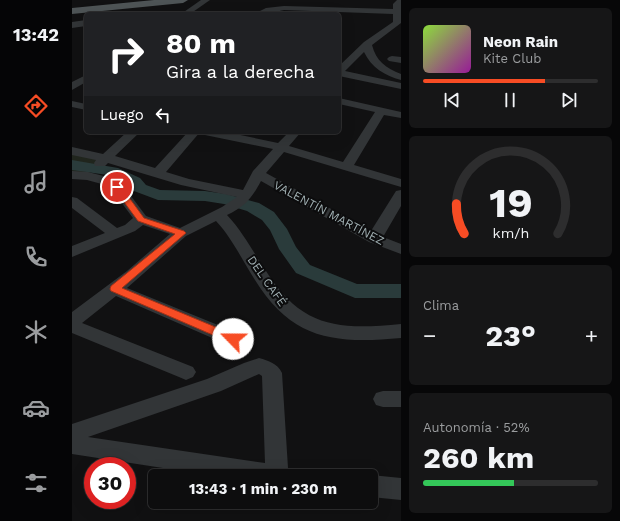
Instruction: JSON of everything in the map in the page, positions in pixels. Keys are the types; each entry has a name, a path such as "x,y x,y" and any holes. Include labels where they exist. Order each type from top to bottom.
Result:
{"main road":[{"path":"72,7 138,0"},
{"path":"72,11 183,0"}],"street":[{"path":"188,12 206,0"},
{"path":"272,0 275,9"},
{"path":"354,0 358,10"},
{"path":"341,70 367,44 398,23 399,16 397,4 401,0"},
{"path":"265,12 275,9 306,11 358,10 399,16"},
{"path":"72,11 73,24 84,23"},
{"path":"367,44 370,57 379,67 401,77"},
{"path":"341,72 401,86"},
{"path":"72,87 84,79"},
{"path":"341,101 401,115"},
{"path":"72,104 84,107"},
{"path":"346,167 381,111"},
{"path":"89,174 132,134"},
{"path":"158,173 192,134"},
{"path":"72,321 115,289 181,233 223,212 245,197 258,174 283,148 294,134"},
{"path":"237,135 401,183"},
{"path":"72,151 158,173 191,184 245,197"},
{"path":"72,175 89,174 114,184 141,219 181,233"},
{"name":"VALENTÍN MARTÍNEZ","path":"258,174 374,239 401,249"},
{"path":"374,239 401,194"},
{"path":"72,201 116,234"},
{"name":"DEL CAFÉ","path":"223,212 258,272 273,294 288,310 307,323 326,330 349,333 401,331"},
{"path":"75,247 116,234 130,228 141,219"},
{"path":"115,289 233,339"},
{"path":"72,326 186,372"},
{"path":"72,433 214,385 250,368 259,366 266,368 272,373 279,469"},
{"path":"72,444 234,469"},
{"path":"378,487 400,492"}],"shaded area":[{"path":"72,153 103,159 89,173 72,172"}],"waterway":[{"path":"72,165 112,171 134,181 140,188 158,195 205,196 226,199 253,207 268,216 278,229 288,249 303,269 355,291 401,291"}],"route":[{"path":"117,187 141,219 181,233 115,289 128,293 233,339"}]}
